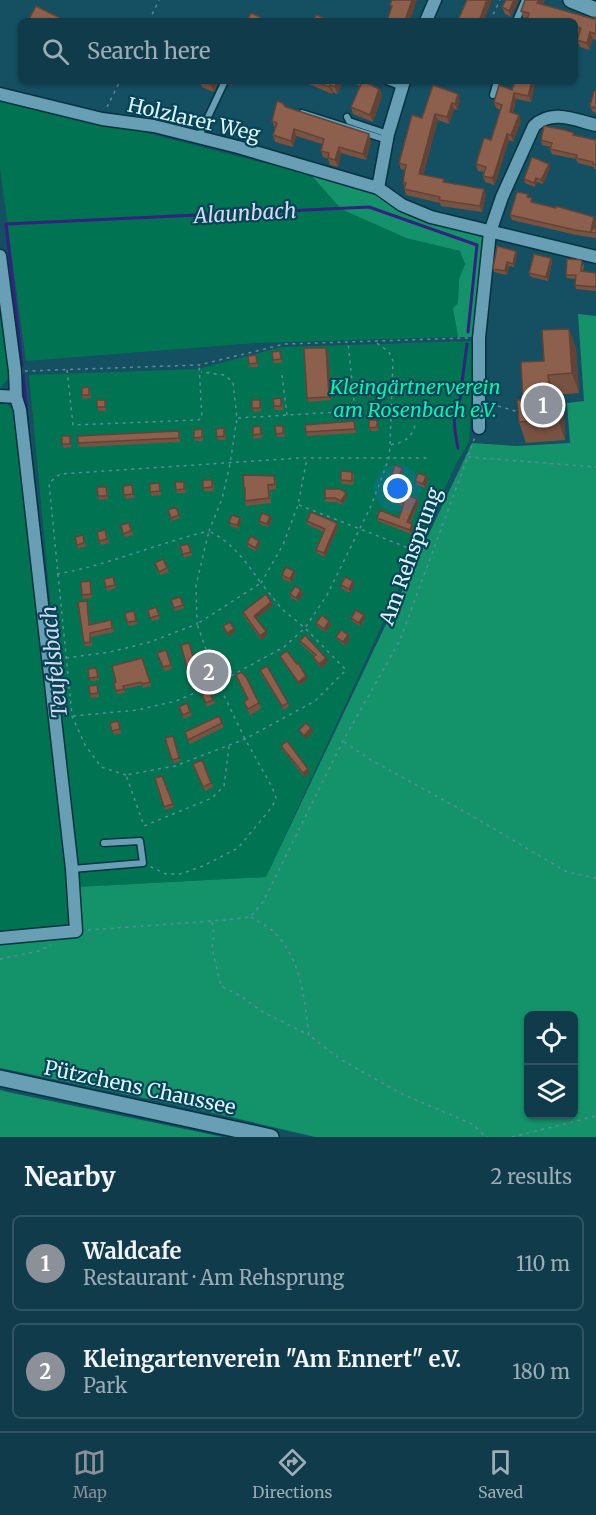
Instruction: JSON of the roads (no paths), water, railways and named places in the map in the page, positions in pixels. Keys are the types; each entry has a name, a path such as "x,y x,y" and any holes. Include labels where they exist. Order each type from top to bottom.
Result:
{"street":[{"path":"427,18 435,0"},
{"path":"571,0 596,10"},
{"path":"403,84 388,137 378,188 402,205 430,218 596,257"},
{"name":"Holzlarer Weg","path":"0,94 102,119 154,126 199,136 378,188"},
{"path":"479,429 479,338 490,232 502,197 534,126 549,117 561,117 596,125"},
{"path":"0,256 72,869 76,931 0,938"},
{"path":"0,396 16,397"},
{"name":"Pützchens Chaussee","path":"0,1078 271,1137"}],"lane":[{"path":"517,18 525,0"},
{"path":"199,136 224,84"},
{"path":"493,95 496,84"},
{"path":"290,109 388,137"},
{"path":"347,117 348,121 388,137"},
{"path":"72,869 143,863 140,841 104,843"}],"waterway":[{"name":"Alaunbach","path":"22,366 6,224 369,207 477,245 468,332"},
{"path":"458,448 454,412 460,399 467,344"},
{"name":"Teufelsbach","path":"23,375 31,458"}],"place":[{"name":"Waldcafe","path":"543,405"},
{"name":"Kleingartenverein \"Am Ennert\" e.V.","path":"209,672"}],"park label":[{"name":"Kleingärtnerverein am Rosenbach e.V.","path":"415,398"}]}
